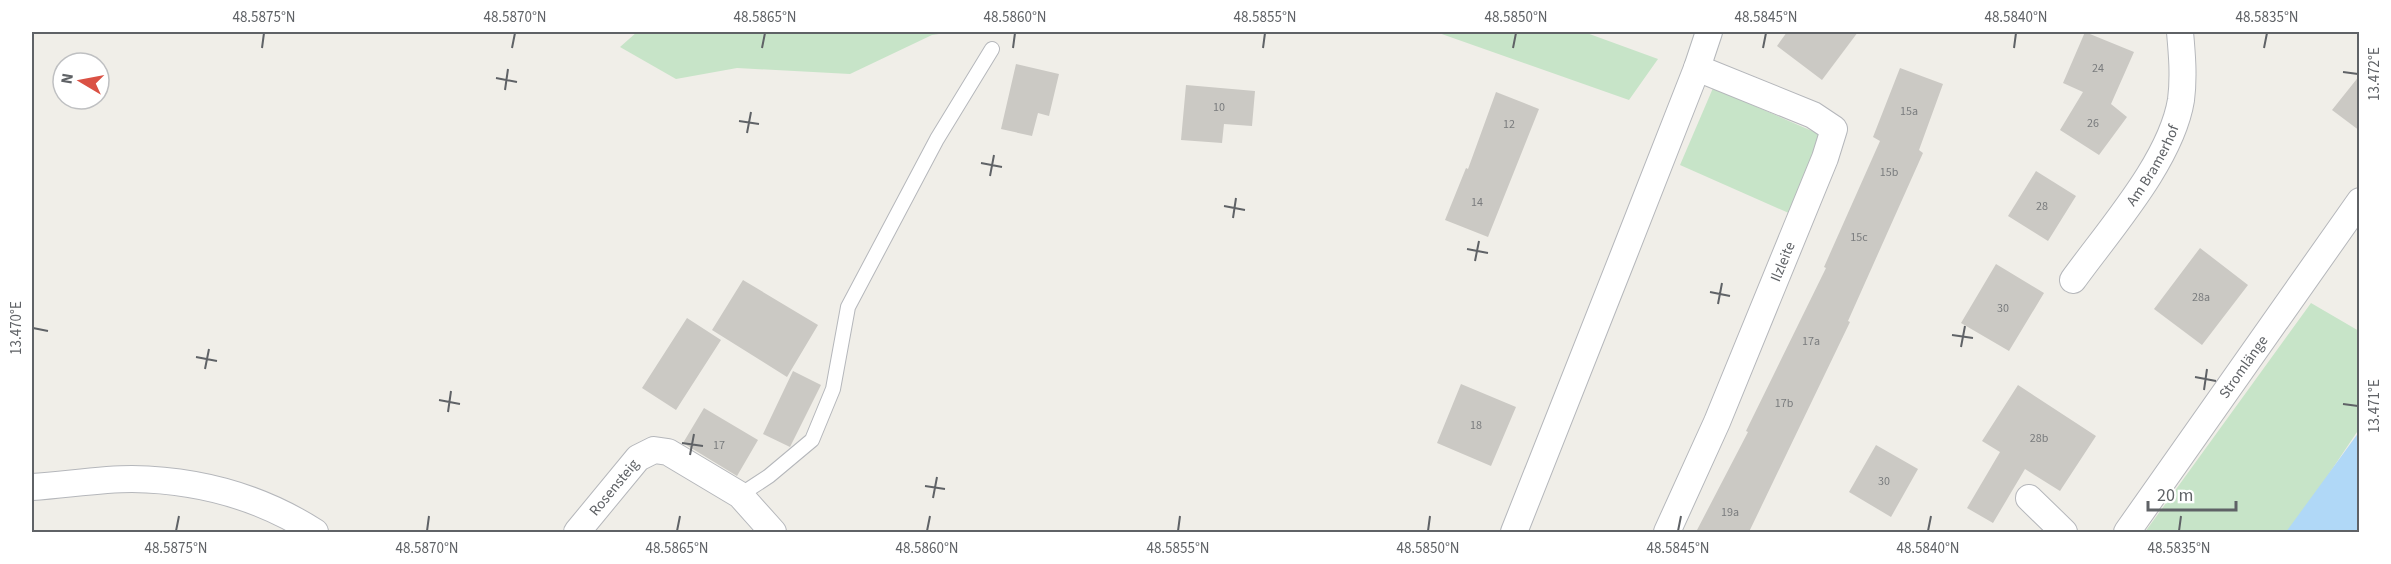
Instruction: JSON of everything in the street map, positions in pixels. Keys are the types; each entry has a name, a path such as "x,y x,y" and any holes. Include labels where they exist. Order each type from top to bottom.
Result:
{"street":[{"path":"1514,532 1697,68 1708,32"},
{"name":"Am Bramerhof","path":"2073,280 2155,166 2171,134 2180,101 2183,63 2180,32"},
{"name":"Ilzleite","path":"1667,532 1718,422 1825,158 1834,129 1813,115 1697,68"},
{"name":"Stromlänge","path":"2127,532 2360,201"},
{"name":"Rosensteig","path":"577,532 638,458 654,450 668,452 740,495 773,532"},
{"path":"32,487 131,479 188,482 256,500 315,532"},
{"path":"2029,498 2064,532"}],"lane":[{"path":"740,495 769,476 812,441 833,389 848,307 937,139 992,50"}],"green space":[{"path":"637,32 953,32 932,35 850,74 737,68 676,79 620,47"},
{"path":"1436,32 1584,32 1658,59 1629,100"},
{"path":"1713,88 1826,137 1791,214 1680,165"},
{"path":"2311,303 2359,331 2359,429 2290,532 2145,532"}],"water":[{"path":"2359,432 2359,532 2286,532"}],"building":[{"path":"1787,32 1858,32 1822,80 1777,46"},
{"path":"2085,32 2134,52 2111,104 2127,117 2099,155 2060,130 2083,92 2063,83"},
{"path":"1016,64 1059,74 1049,116 1038,113 1032,136 1001,129"},
{"path":"1900,68 1943,84 1919,150 1923,153 1848,321 1850,322 1749,532 1696,532 1748,432 1746,431 1826,268 1824,267 1880,141 1873,137"},
{"path":"2360,75 2360,131 2332,110"},
{"path":"1186,85 1255,91 1252,126 1224,124 1222,143 1181,140"},
{"path":"1496,92 1539,109 1488,237 1445,220 1466,168 1468,169"},
{"path":"2036,171 2076,196 2048,241 2008,216"},
{"path":"2200,248 2248,285 2202,345 2154,309"},
{"path":"1996,264 2044,293 2009,351 1961,323"},
{"path":"743,280 818,325 787,377 712,330"},
{"path":"687,318 721,340 676,410 642,388"},
{"path":"793,371 821,385 790,447 763,434"},
{"path":"1461,384 1516,407 1491,466 1437,443"},
{"path":"2018,385 2096,436 2060,491 2025,469 1993,523 1967,508 2000,452 1982,441"},
{"path":"704,408 758,440 737,476 683,443"},
{"path":"1876,445 1918,469 1891,517 1849,492"}]}
